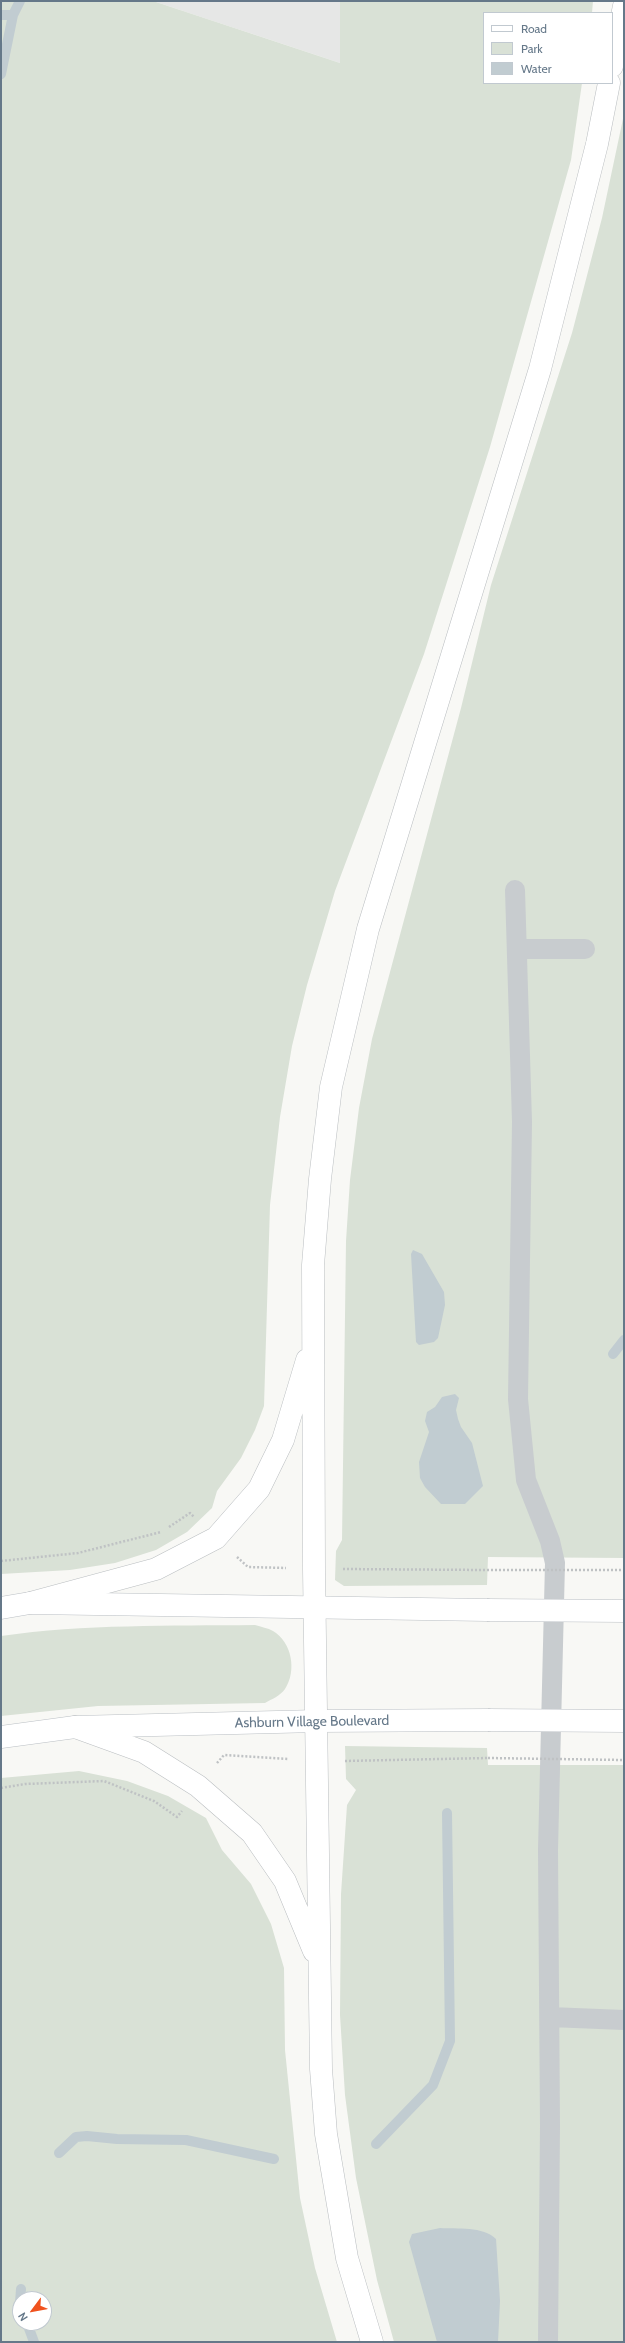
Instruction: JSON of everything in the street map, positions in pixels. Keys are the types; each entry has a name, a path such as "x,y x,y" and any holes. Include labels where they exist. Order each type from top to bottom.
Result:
{"main road":[{"path":"613,61 624,6"},
{"path":"372,2342 347,2258 326,2134 321,2068 318,1761 316,1721 313,1265 320,1179 335,1072 368,929 540,369 596,144 609,84"},
{"path":"1,1608 30,1603 156,1569 216,1538 259,1489 283,1440 314,1338"},
{"path":"30,1603 316,1606 487,1610 624,1610"},
{"name":"Ashburn Village Boulevard","path":"1,1737 75,1727 316,1721 624,1721"},
{"path":"75,1727 144,1752 198,1786 252,1833 285,1881 319,1961"}],"lane":[{"path":"516,890 522,1122 518,1399 526,1480 545,1526 555,1563 548,1850 550,2017 548,2342"},
{"path":"517,949 585,948"},
{"path":"550,2017 624,2020"}],"path":[{"path":"487,1570 624,1570"},
{"path":"1,1788 25,1784 104,1781 154,1801 177,1817 198,1786 224,1755 318,1761 488,1758 624,1760"}],"shaded area":[{"path":"153,1 340,1 340,63"}],"green space":[{"path":"1,1 153,1 340,63 340,1 593,1 592,12 483,12 483,84 582,84 571,160 490,447 424,654 335,891 307,985 292,1046 280,1117 270,1205 264,1406 255,1430 241,1458 217,1491 212,1508 187,1532 156,1550 115,1563 70,1570 1,1574"},
{"path":"624,114 624,1558 488,1557 487,1585 344,1586 335,1580 336,1551 342,1540 346,1241 350,1180 359,1108 372,1039 461,708 491,585 572,333 602,218"},
{"path":"255,1625 271,1630 279,1636 285,1642 291,1657 291,1674 289,1682 283,1691 265,1703 98,1706 1,1716 1,1636 64,1629"},
{"path":"345,1746 487,1748 488,1765 624,1765 624,2342 394,2342 377,2280 356,2178 345,2095 340,2015 341,1894 347,1805 356,1790 346,1779"},
{"path":"79,1771 127,1781 168,1796 206,1818 222,1850 251,1884 271,1924 284,1968 285,2050 300,2198 315,2268 337,2342 1,2342 1,1778"}],"water":[{"path":"413,1250 422,1254 444,1292 445,1305 438,1338 434,1342 419,1345 416,1342 411,1254"},
{"path":"455,1394 459,1398 456,1410 458,1419 461,1427 472,1443 483,1486 465,1504 441,1504 425,1487 420,1478 419,1462 429,1432 425,1421 427,1412 435,1407 442,1397"},
{"path":"440,2228 477,2230 491,2235 496,2239 500,2301 498,2342 437,2342 409,2242 412,2234"}],"waterway":[{"path":"1,74 13,15 20,1"},
{"path":"1,15 13,15"},
{"path":"613,1354 624,1340"},
{"path":"376,2144 433,2085 450,2041 447,1813"},
{"path":"59,2153 76,2137 87,2136 117,2139 186,2140 274,2159"},
{"path":"30,2331 34,2342"}]}
